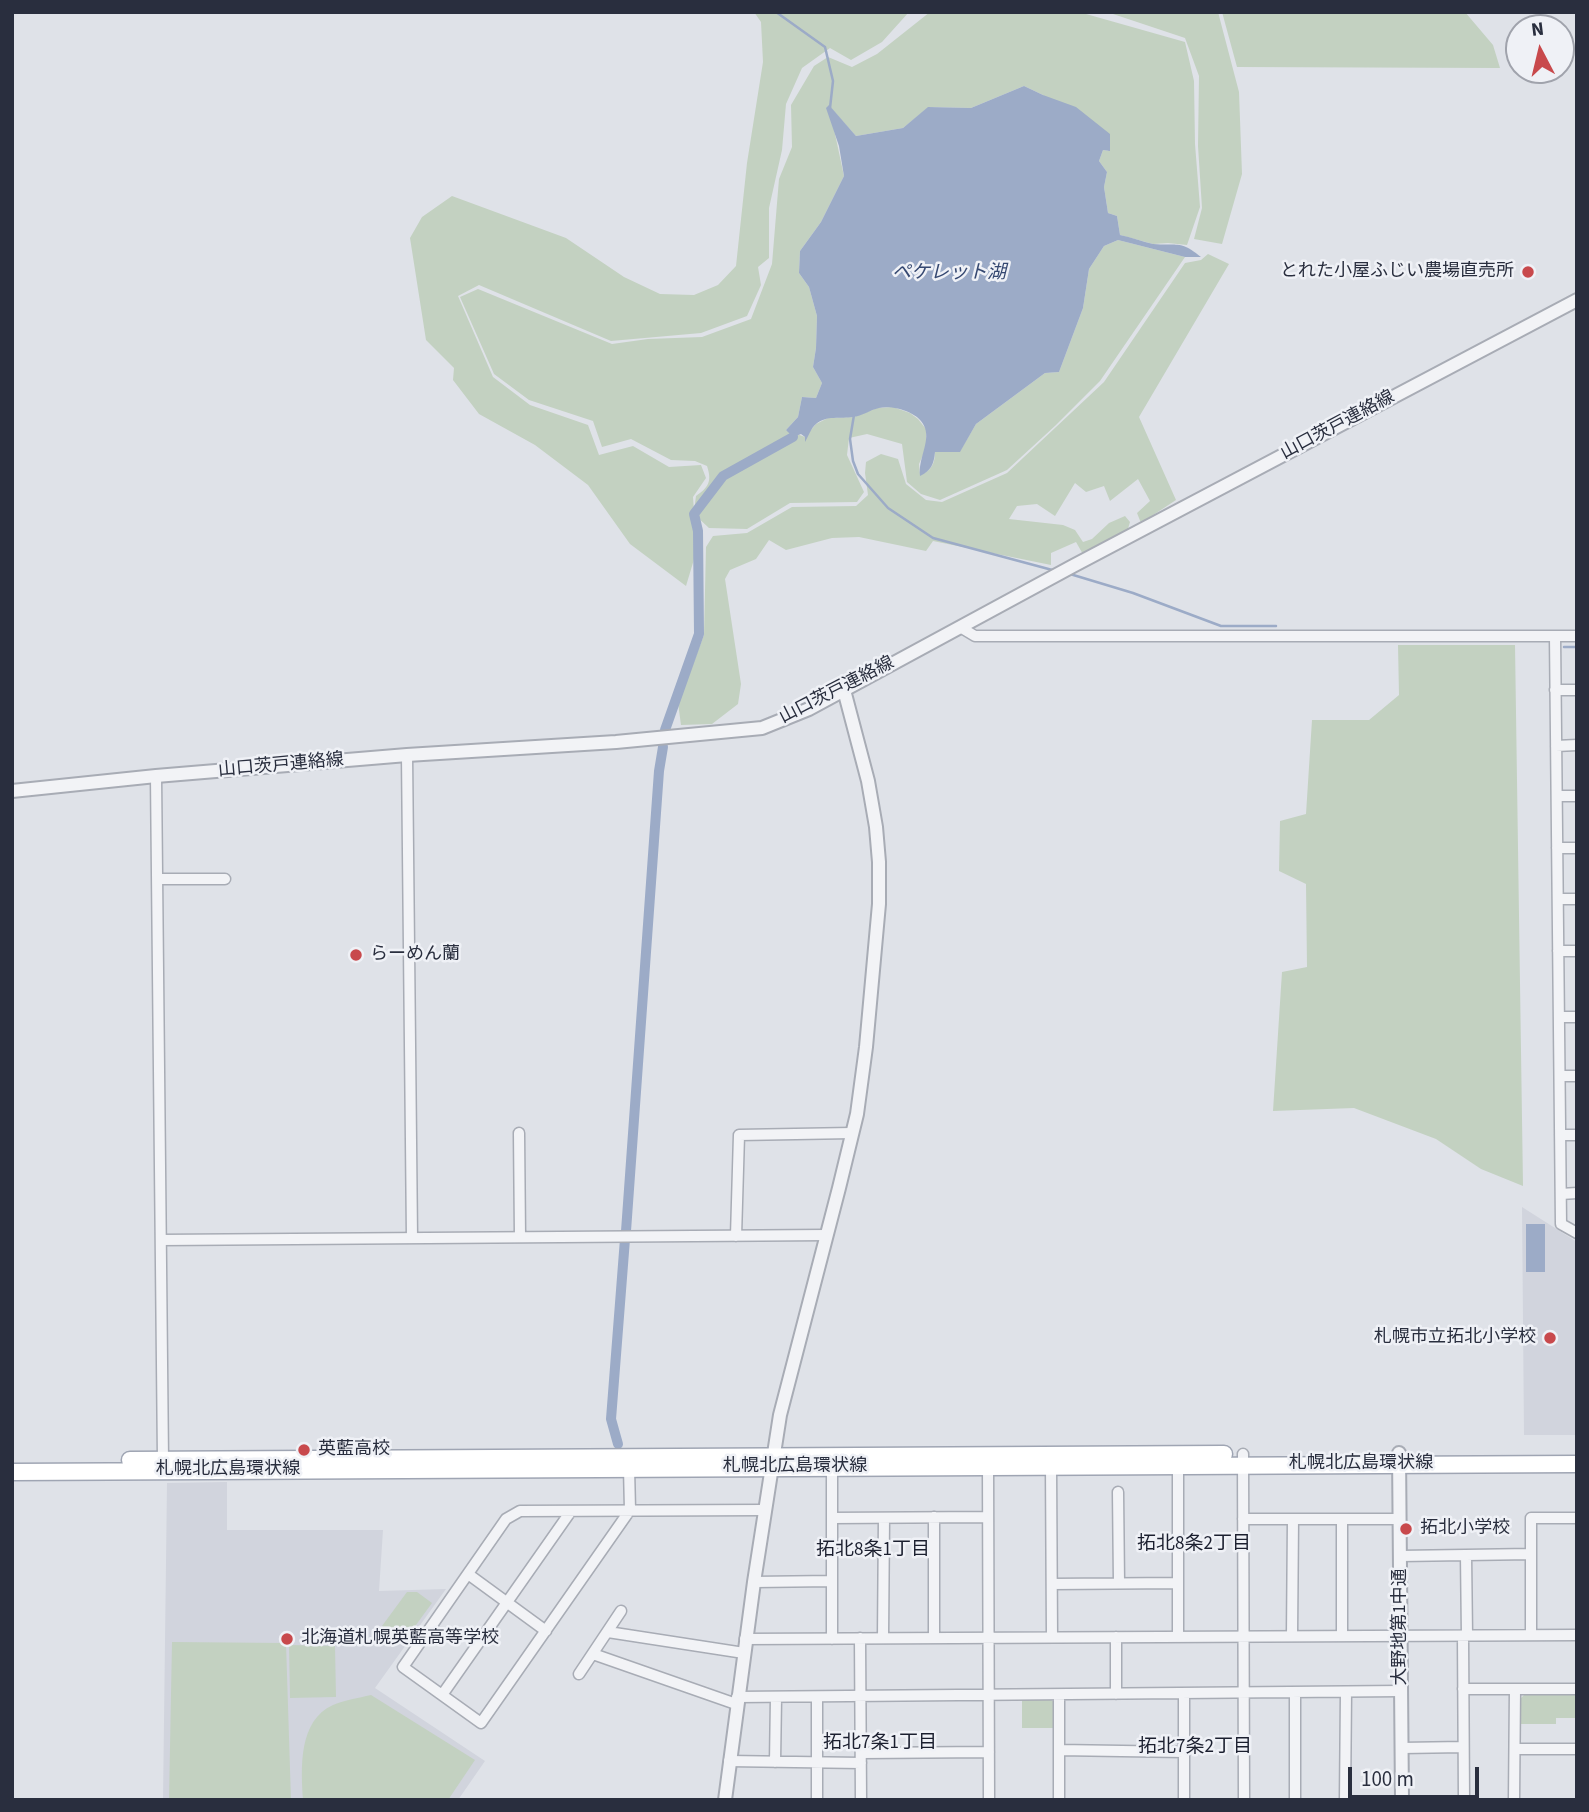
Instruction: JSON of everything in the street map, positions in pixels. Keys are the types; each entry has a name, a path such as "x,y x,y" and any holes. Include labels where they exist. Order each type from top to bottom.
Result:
{"main road":[{"name":"札幌北広島環状線","path":"12,1461 1243,1460 1399,1459 1577,1453"},
{"name":"札幌北広島環状線","path":"1399,1459 1577,1464"},
{"name":"札幌北広島環状線","path":"12,1472 629,1468 773,1462 832,1467 988,1461 1051,1466 1178,1465 1243,1460"}],"street":[{"name":"山口茨戸連絡線","path":"12,791 156,776 762,728 809,709 1577,300"},
{"path":"960,627 975,636 1577,636"},
{"path":"1555,636 1561,1224 1577,1233"},
{"path":"725,1800 745,1639 780,1415 852,1133 866,1047 879,904 880,862 868,781 844,690"},
{"path":"1555,690 1577,690"},
{"path":"1556,746 1577,745"},
{"path":"407,755 412,1238"},
{"path":"156,776 163,1460"},
{"path":"1557,796 1577,796"},
{"path":"1557,848 1577,848"},
{"path":"158,879 225,878"},
{"path":"1558,899 1577,899"},
{"path":"1558,951 1577,951"},
{"path":"1559,1017 1577,1017"},
{"path":"1560,1076 1577,1076"},
{"path":"519,1133 520,1237"},
{"path":"736,1236 739,1135 852,1133"},
{"path":"1560,1135 1577,1135"},
{"path":"1561,1194 1577,1193"},
{"path":"161,1240 827,1235"},
{"name":"大野地第1中通","path":"1399,1459 1402,1800"},
{"path":"1243,1460 1244,1800"},
{"path":"988,1461 989,1800"},
{"path":"1178,1465 1178,1637"},
{"path":"1051,1466 1052,1637"},
{"path":"832,1467 832,1639"},
{"path":"629,1468 629,1510 481,1723 403,1667 506,1519 520,1511 629,1510 765,1510"},
{"path":"1118,1492 1119,1583"},
{"path":"442,1695 571,1511"},
{"path":"934,1517 934,1638"},
{"path":"832,1518 988,1517"},
{"path":"883,1638 884,1518"},
{"path":"1531,1635 1531,1518 1577,1518"},
{"path":"1243,1519 1400,1519"},
{"path":"1292,1636 1293,1519"},
{"path":"1342,1519 1342,1636"},
{"path":"1400,1556 1531,1554"},
{"path":"1464,1800 1466,1555"},
{"path":"468,1574 546,1631"},
{"path":"754,1582 832,1581"},
{"path":"1052,1584 1178,1583"},
{"path":"579,1674 621,1611"},
{"path":"608,1632 744,1653"},
{"path":"745,1639 1577,1635"},
{"path":"1116,1637 1116,1694"},
{"path":"860,1638 861,1800"},
{"path":"593,1654 737,1701 776,1698 1401,1691"},
{"path":"1463,1689 1577,1689"},
{"path":"1514,1800 1515,1689"},
{"path":"1295,1692 1295,1800"},
{"path":"1345,1800 1346,1692"},
{"path":"1184,1693 1184,1800"},
{"path":"1059,1695 1059,1800"},
{"path":"775,1762 776,1698"},
{"path":"817,1698 817,1800"},
{"path":"1402,1748 1464,1747"},
{"path":"1514,1749 1577,1749"},
{"path":"1059,1750 1184,1752"},
{"path":"729,1761 817,1762 989,1752"}],"shaded area":[{"name":"札幌市立拓北小学校","path":"1522,1207 1577,1242 1577,1435 1524,1435"},
{"name":"北海道札幌英藍高等学校","path":"227,1482 227,1530 383,1530 379,1591 446,1589 375,1688 485,1761 458,1800 163,1800 167,1483"}],"green space":[{"path":"754,12 909,12 882,42 851,60 830,48 802,68 786,104 782,150 769,208 769,258 758,267 761,285 747,316 701,333 611,341 479,285 458,296 493,377 530,405 588,425 599,455 633,446 669,467 701,465 706,478 693,497 694,511 696,496 708,483 707,466 695,461 671,460 631,439 602,447 593,421 529,400 494,374 460,297 478,289 612,344 648,339 702,337 751,319 772,264 779,179 792,147 791,105 814,66 828,57 852,67 877,54 930,12 1079,12 1185,42 1194,81 1200,207 1187,245 1153,244 1120,235 1117,216 1108,213 1104,187 1107,172 1099,161 1103,150 1109,151 1043,95 1024,86 971,108 929,107 903,128 856,136 829,106 844,176 821,222 800,251 799,273 809,287 817,316 813,367 822,383 816,398 802,397 798,417 786,430 805,437 816,424 828,418 854,417 877,408 893,407 910,413 926,429 926,448 919,464 920,475 932,467 935,452 960,451 976,424 1045,373 1059,372 1083,308 1089,269 1104,246 1118,240 1185,257 1100,381 1007,470 940,500 921,494 907,482 902,444 867,434 849,438 847,455 864,492 857,502 790,503 747,529 709,528 694,514 695,556 686,586 630,544 588,485 535,445 479,414 453,380 454,368 426,340 410,238 422,217 452,196 566,238 624,277 660,294 694,295 718,285 736,266 747,163 763,62 761,22"},
{"path":"1107,12 1218,12 1239,92 1242,174 1222,244 1194,239 1202,208 1198,146 1199,76 1185,38"},
{"path":"1222,12 1465,12 1493,45 1500,68 1237,67"},
{"path":"1208,254 1229,264 1139,417 1176,500 1141,523 1137,513 1150,501 1138,479 1110,501 1104,486 1086,492 1075,483 1055,516 1037,504 1017,506 1009,519 1063,525 1075,530 1083,542 1092,539 1109,523 1125,516 1130,522 1127,532 1084,556 1076,542 1051,553 1051,565 933,541 926,551 859,537 832,538 786,550 769,540 756,559 730,570 725,579 741,684 738,704 712,724 681,725 678,703 704,635 706,547 713,536 747,533 792,507 856,506 868,495 866,462 881,454 898,459 906,484 926,500 942,502 1007,473 1104,382 1185,263 1201,260"},
{"path":"1398,645 1515,645 1523,1186 1481,1169 1436,1139 1354,1108 1273,1111 1282,972 1307,967 1306,884 1279,871 1280,821 1306,814 1312,720 1369,720 1399,695"},
{"path":"407,1592 417,1592 432,1603 405,1640 382,1626"},
{"path":"172,1642 286,1643 291,1800 169,1800"},
{"path":"289,1645 335,1646 336,1697 290,1698"},
{"path":"1576,1694 1577,1718 1556,1718 1556,1724 1521,1724 1521,1698 1524,1695"},
{"path":"371,1695 475,1760 448,1800 303,1800 302,1760 313,1722 333,1705"},
{"path":"1022,1699 1054,1702 1055,1728 1022,1728"}],"water":[{"name":"ペケレット湖","path":"1024,86 1076,107 1110,134 1110,151 1103,150 1099,161 1107,172 1104,187 1108,213 1117,216 1120,235 1153,244 1183,246 1201,257 1185,257 1118,240 1104,246 1089,269 1083,308 1059,372 1045,373 976,424 960,452 935,452 931,467 920,476 926,439 925,428 918,418 905,411 885,407 848,418 824,419 814,426 805,442 805,437 801,434 793,437 786,430 798,417 802,397 816,398 822,383 813,367 817,316 809,287 799,273 800,251 821,222 844,176 839,146 826,108 829,105 856,136 903,128 928,107 971,108"},
{"path":"1526,1224 1545,1224 1545,1272 1526,1272"}],"waterway":[{"path":"776,12 825,47 833,81 830,108"},
{"path":"854,415 850,439 853,461 858,474 888,508 933,538 1056,571"},
{"path":"665,730 699,634 698,531 694,514 723,476 793,437"},
{"path":"1070,574 1133,593 1221,626 1276,626"},
{"path":"1564,647 1577,647"},
{"path":"626,1231 659,771 663,747"},
{"path":"618,1444 611,1419 625,1239"}],"place":[{"name":"とれた小屋ふじい農場直売所","path":"1528,272"},
{"name":"らーめん蘭","path":"356,955"},
{"name":"札幌市立拓北小学校","path":"1550,1338"},
{"name":"英藍高校","path":"304,1450"},
{"name":"拓北小学校","path":"1406,1529"},
{"name":"北海道札幌英藍高等学校","path":"287,1639"}],"district":[{"name":"拓北8条2丁目","path":"1194,1545"},
{"name":"拓北8条1丁目","path":"873,1551"},
{"name":"拓北7条1丁目","path":"880,1744"},
{"name":"拓北7条2丁目","path":"1195,1748"}]}
